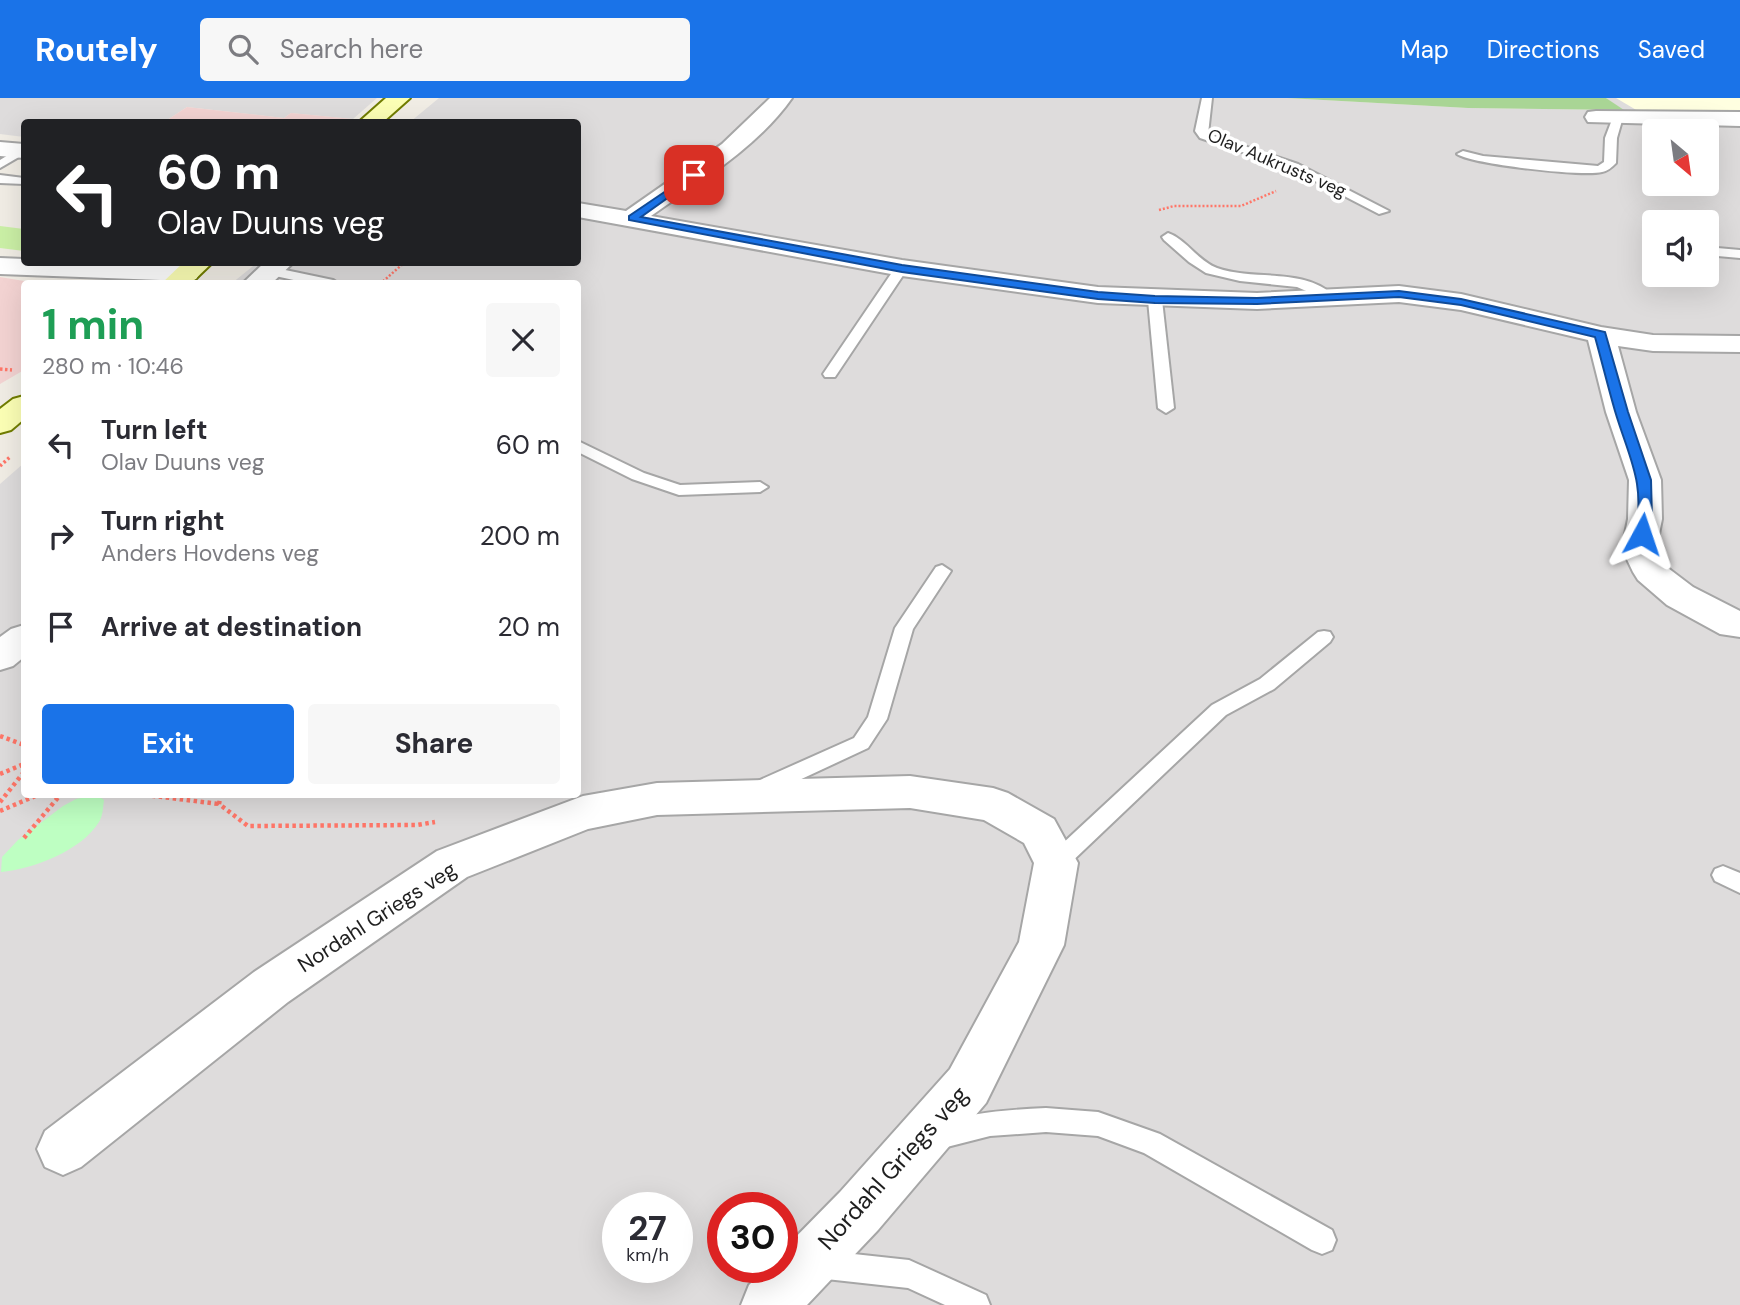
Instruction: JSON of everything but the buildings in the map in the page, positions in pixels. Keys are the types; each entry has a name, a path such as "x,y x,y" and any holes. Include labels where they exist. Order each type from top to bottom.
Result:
{"street":[{"path":"374,119 399,98"},
{"path":"632,218 729,151 764,120 781,98"},
{"path":"1607,117 1740,118"},
{"path":"581,210 902,268 1085,294 1155,300 1257,301 1399,294 1431,297 1601,335 1653,343 1740,344"},
{"path":"4,267 187,273"},
{"path":"4,267 61,280"},
{"path":"1601,335 1621,412 1645,480 1645,519 1639,549 1650,572 1680,596 1733,625 1740,624"},
{"path":"0,425 21,408"},
{"path":"0,657 21,640"},
{"name":"Nordahl Griegs veg","path":"63,1149 271,987 453,864 583,813 657,799 910,792 993,805 1038,831 1056,863 1041,945 968,1086 769,1305"}],"lane":[{"name":"Olav Aukrusts veg","path":"1207,98 1201,131 1204,136 1309,173 1383,211"},
{"path":"1463,154 1496,161 1584,170 1601,169 1610,163 1611,138 1607,117"},
{"path":"0,165 15,150"},
{"path":"0,179 21,181"},
{"path":"1168,237 1209,269 1234,276 1299,282 1327,296"},
{"path":"1719,252 1740,254"},
{"path":"830,374 902,268"},
{"path":"269,272 312,280"},
{"path":"1155,300 1166,408"},
{"path":"581,448 638,476 679,490 760,487"},
{"name":"Nordahl Griegs veg","path":"741,798 861,743 877,719 904,628 942,571"},
{"path":"1056,863 1219,710 1267,684 1324,637"},
{"path":"920,1140 990,1124 1046,1120 1098,1124 1151,1143 1322,1240"},
{"path":"809,1264 909,1274 976,1305"}],"path":[{"path":"1156,215 1160,209 1174,206 1241,206 1259,201 1309,173"},
{"path":"385,280 400,266"},
{"path":"0,369 12,370"},
{"path":"0,736 21,744"},
{"path":"0,774 21,765"},
{"path":"0,802 21,776"},
{"path":"0,811 31,798"},
{"path":"24,838 58,798"},
{"path":"170,798 219,804 248,826 417,825 442,821"},
{"path":"219,804 220,798"}],"shaded area":[{"path":"0,98 377,98 353,119 291,113 284,118 187,107 169,119 21,119 21,137 0,134"},
{"path":"439,98 1287,98 1468,108 1622,110 1606,98 1740,98 1740,1305 0,1305 0,484 21,466 21,798 581,798 581,280 236,280 253,266 581,266 581,119 414,119"},
{"path":"1616,98 1740,98 1740,113 1638,111"},
{"path":"187,107 284,118 291,113 353,119 169,119"},
{"path":"0,277 21,280 21,372 0,384"}],"green space":[{"path":"1287,98 1606,98 1624,110 1468,108"},
{"path":"0,226 21,229 21,251 0,248"},
{"path":"76,799 104,800 99,822 81,842 41,863 1,872 2,857 18,840"}],"route":[{"path":"694,175 632,218 902,268 1098,295 1155,300 1257,301 1399,294 1461,302 1601,335 1621,412 1645,480 1645,519 1642,534"}]}
